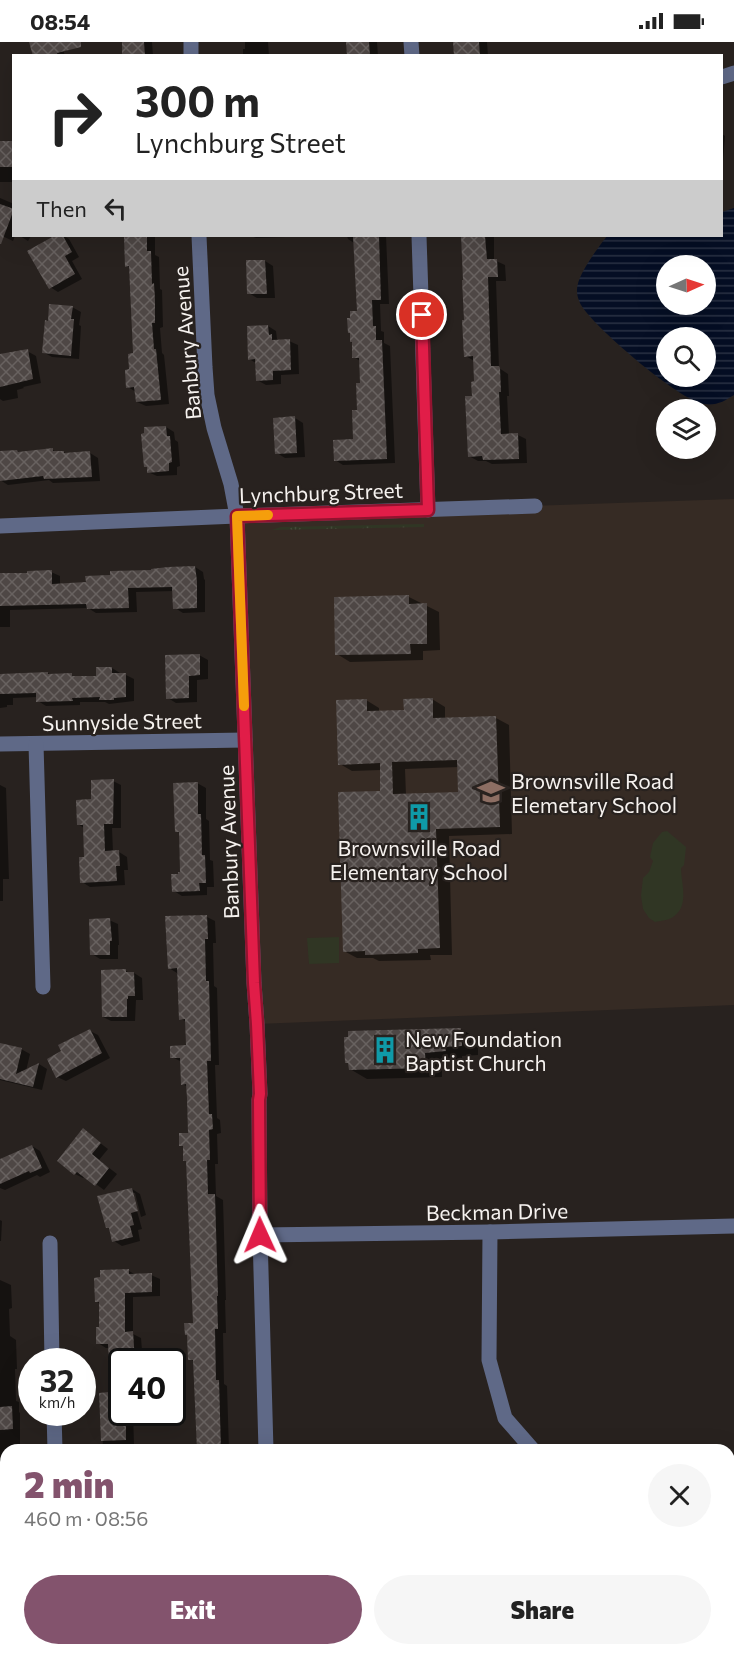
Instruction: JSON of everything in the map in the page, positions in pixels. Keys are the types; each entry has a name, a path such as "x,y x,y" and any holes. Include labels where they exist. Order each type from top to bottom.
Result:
{"street":[{"name":"Banbury Avenue","path":"199,237 207,394 214,428 231,484 237,516 253,973 260,1094 260,1235 266,1444"},
{"path":"419,237 428,510"},
{"name":"Lynchburg Street","path":"0,526 535,506"},
{"name":"Sunnyside Street","path":"0,744 245,740"},
{"path":"36,744 43,987"},
{"name":"Beckman Drive","path":"260,1235 734,1226"},
{"path":"490,1232 489,1360 505,1418 528,1444"},
{"path":"50,1243 52,1348"},
{"path":"54,1426 55,1444"}],"shaded area":[{"name":"Brownsville Road Elemetary School","path":"734,499 734,1005 257,1024 237,516"}],"green space":[{"path":"424,524 424,527 272,530 281,527"},
{"path":"667,831 686,847 684,865 681,868 683,901 673,917 655,922 643,909 641,896 643,878 649,872 653,861 650,857 653,843 662,832"},
{"path":"339,937 339,963 309,964 307,938"}],"water":[{"path":"734,208 734,395 716,403 716,399 690,399 671,387 716,387 716,327 656,327 656,376 605,332 583,308 577,291 584,270 606,237 723,237 723,212"}],"building":[{"path":"29,42 81,42 81,47 57,54 32,54"},
{"path":"122,42 144,42 145,54 122,54"},
{"path":"346,42 369,42 370,54 347,54"},
{"path":"453,42 479,42 480,54 454,54"},
{"path":"0,141 12,141 12,167 0,167"},
{"path":"0,204 12,208 12,214 0,244"},
{"path":"52,237 64,237 72,252 65,256 75,274 49,289 27,251"},
{"path":"124,237 147,237 147,251 151,251 152,284 154,283 155,323 152,323 161,400 136,402 134,387 126,388 125,370 129,369 128,354 133,353 129,266 125,267"},
{"path":"353,237 379,237 381,300 372,300 376,340 382,340 387,459 334,461 333,440 353,439 352,410 357,410 356,383 360,383 359,358 352,358 352,342 350,342 350,333 348,333 347,318 350,318 350,311 357,311"},
{"path":"461,237 485,237 487,259 497,259 498,277 488,277 491,366 500,368 501,434 518,433 519,459 483,460 482,456 468,457 465,396 472,396 471,382 474,381 473,356 464,357"},
{"path":"246,260 265,260 267,294 247,294"},
{"path":"49,304 73,306 71,356 42,353"},
{"path":"268,325 272,340 290,339 291,370 273,371 273,380 256,381 255,359 248,360 247,326"},
{"path":"28,349 33,379 0,387 0,354"},
{"path":"295,416 297,453 275,454 273,418"},
{"path":"166,426 167,436 170,436 172,462 169,463 169,471 147,473 147,467 144,467 141,434 144,433 144,427"},
{"path":"53,448 53,451 64,451 64,453 90,451 92,477 44,479 43,476 0,481 0,451 17,450 18,452"},
{"path":"195,566 197,608 173,609 172,587 128,588 129,608 87,609 86,604 0,606 0,573 52,570 52,584 86,582 85,576 110,575 110,571"},
{"path":"409,595 409,604 427,603 427,644 410,644 411,654 335,655 334,597"},
{"path":"200,654 200,675 189,676 189,698 166,699 165,655"},
{"path":"96,667 112,667 112,673 126,673 126,697 114,698 114,700 99,700 100,697 72,698 73,701 36,702 36,693 0,694 0,674 48,672 48,674 72,673 72,676 96,676"},
{"name":"Brownsville Road Elementary School","path":"433,698 433,718 496,716 500,827 436,829 440,948 418,949 418,953 365,955 365,951 343,952 338,792 380,791 380,763 338,765 336,700 367,699 367,711 404,710 403,699","holes":["457,760 458,792 393,794 392,762"]},
{"path":"114,779 113,824 104,824 105,851 119,850 120,866 116,866 117,881 80,883 79,857 84,857 83,825 77,825 76,800 91,799 91,780"},
{"path":"198,782 198,814 201,814 202,855 205,855 206,883 199,883 200,891 172,892 171,874 180,872 179,832 175,832 173,783"},
{"path":"207,915 206,981 209,981 211,1061 207,1061 209,1114 212,1114 213,1129 209,1130 210,1160 207,1160 208,1194 215,1194 218,1296 218,1329 215,1329 216,1380 219,1380 221,1444 197,1444 193,1360 188,1360 187,1335 185,1335 184,1323 193,1323 186,1161 183,1161 183,1146 179,1146 179,1133 188,1133 187,1098 186,1084 181,1085 180,1058 170,1058 170,1046 186,1045 185,1019 179,1020 177,968 168,969 165,916"},
{"path":"110,918 112,941 110,941 110,955 90,955 89,919"},
{"path":"126,969 126,972 134,972 135,996 128,996 127,1017 102,1017 101,970"},
{"name":"New Foundation Baptist Church","path":"461,1028 462,1046 445,1047 446,1051 425,1053 426,1068 349,1070 348,1063 345,1063 344,1037 348,1037 348,1031"},
{"path":"90,1029 102,1053 56,1078 47,1059 61,1051 58,1045"},
{"path":"0,1043 22,1048 16,1074 39,1063 33,1087 0,1079"},
{"path":"83,1128 101,1143 92,1154 109,1168 95,1186 77,1172 74,1175 57,1161"},
{"path":"32,1145 42,1168 30,1173 29,1171 0,1184 0,1159"},
{"path":"132,1188 138,1211 131,1213 134,1225 130,1226 133,1237 112,1242 97,1196"},
{"path":"129,1269 129,1274 152,1273 152,1292 125,1293 125,1332 133,1331 134,1348 108,1348 108,1344 96,1344 99,1302 95,1302 94,1278 100,1277 100,1270"},
{"path":"108,1392 108,1426 126,1426 126,1440 101,1441 99,1393"},
{"path":"12,1406 13,1429 0,1430 0,1407"}],"slow traffic":[{"path":"244,706 237,516 268,515"}],"place":[{"name":"Brownsville Road Elemetary School","path":"491,792"},
{"name":"Brownsville Road Elementary School","path":"419,817"},
{"name":"New Foundation Baptist Church","path":"385,1050"}],"route":[{"path":"260,1235 260,1094 237,516 428,510 422,315"}]}
